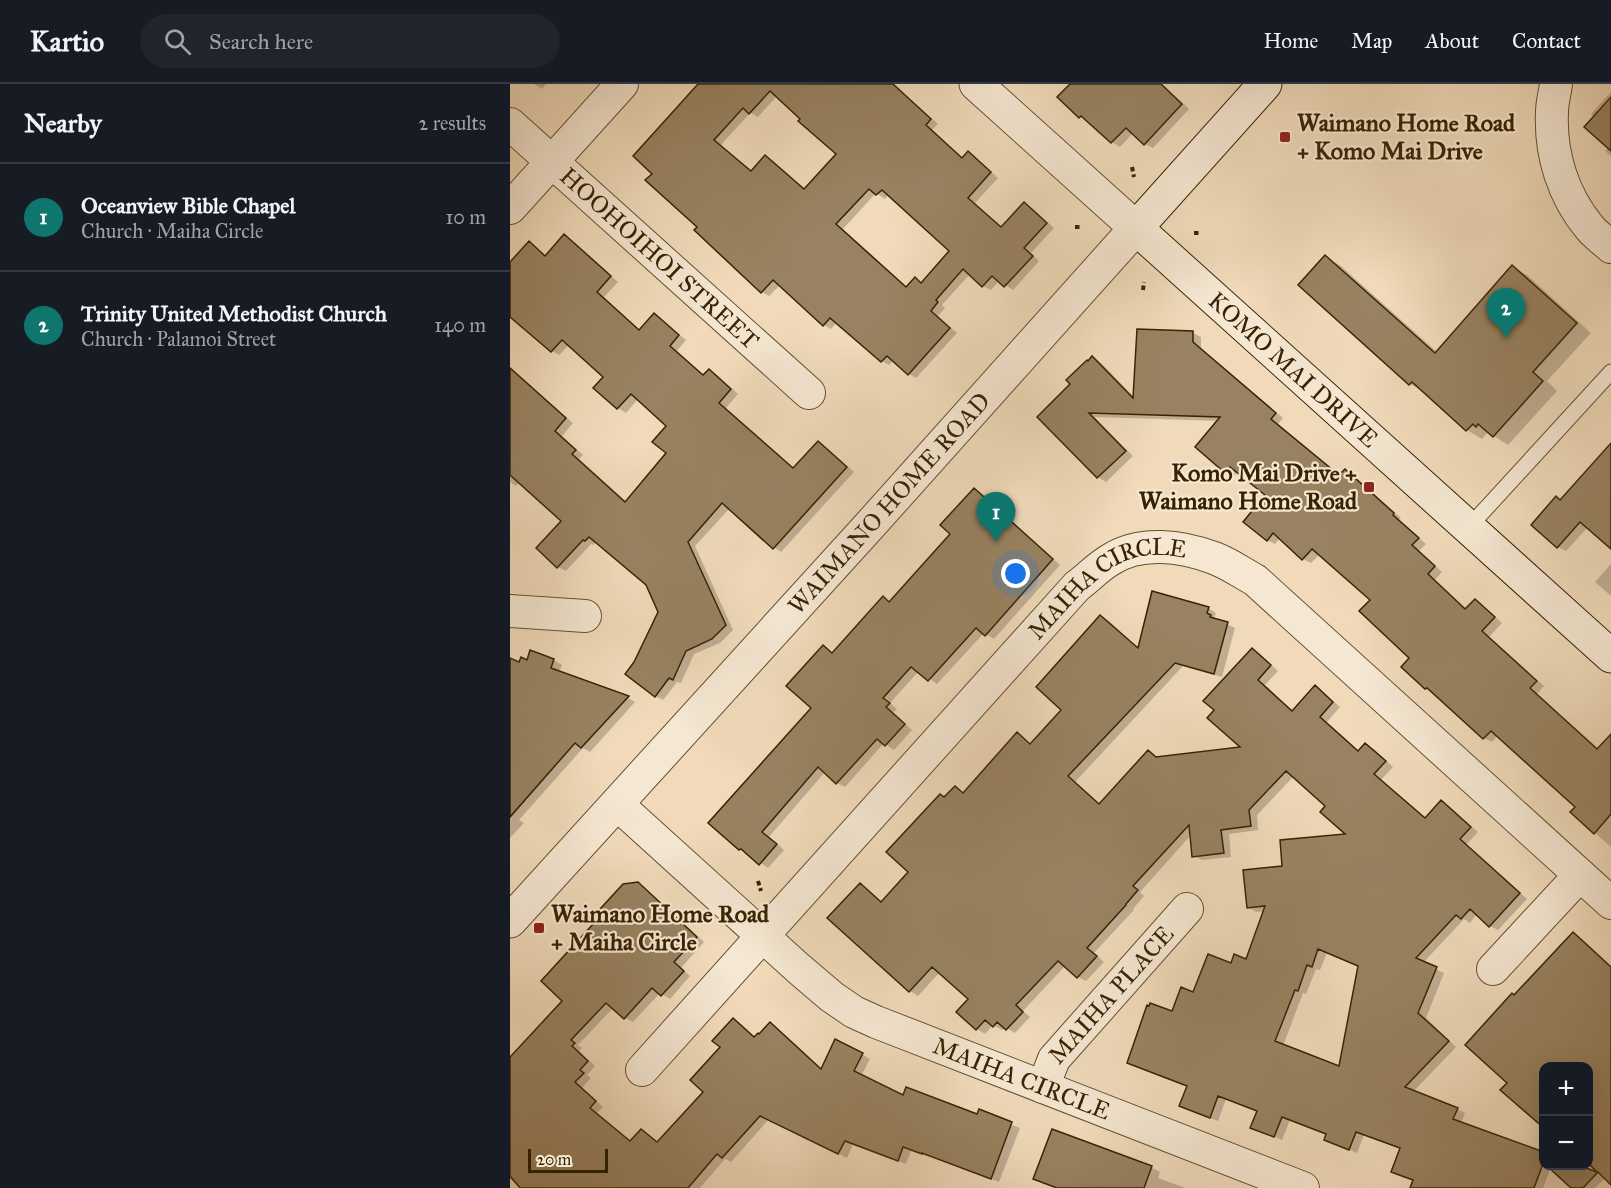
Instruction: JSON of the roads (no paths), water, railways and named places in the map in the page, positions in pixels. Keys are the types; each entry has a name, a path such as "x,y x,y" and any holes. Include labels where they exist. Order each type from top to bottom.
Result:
{"street":[{"path":"510,208 622,84"},
{"name":"KOMO MAI DRIVE","path":"975,84 1611,656"},
{"name":"WAIMANO HOME ROAD","path":"510,921 871,524 1265,84"},
{"path":"1556,84 1552,110 1553,141 1558,170 1575,207 1591,229 1611,247"},
{"name":"HOOHOIHOI STREET","path":"510,124 809,393"},
{"name":"MAIHA CIRCLE","path":"762,936 1077,586 1111,559 1132,550 1159,547 1186,550 1216,558 1255,580 1611,903"},
{"path":"510,611 585,616"},
{"name":"MAIHA CIRCLE","path":"616,804 823,990 854,1012 1303,1188"},
{"path":"1493,969 1580,875"},
{"name":"MAIHA PLACE","path":"1043,1087 1054,1059 1187,909"},
{"path":"642,1070 762,936"}],"lane":[{"path":"1468,528 1611,372"}],"place":[{"name":"Waimano Home Road + Komo Mai Drive","path":"1285,137"},
{"name":"Trinity United Methodist Church","path":"1506,338"},
{"name":"Komo Mai Drive + Waimano Home Road","path":"1369,487"},
{"name":"Oceanview Bible Chapel","path":"996,542"},
{"name":"Waimano Home Road + Maiha Circle","path":"539,928"}]}
